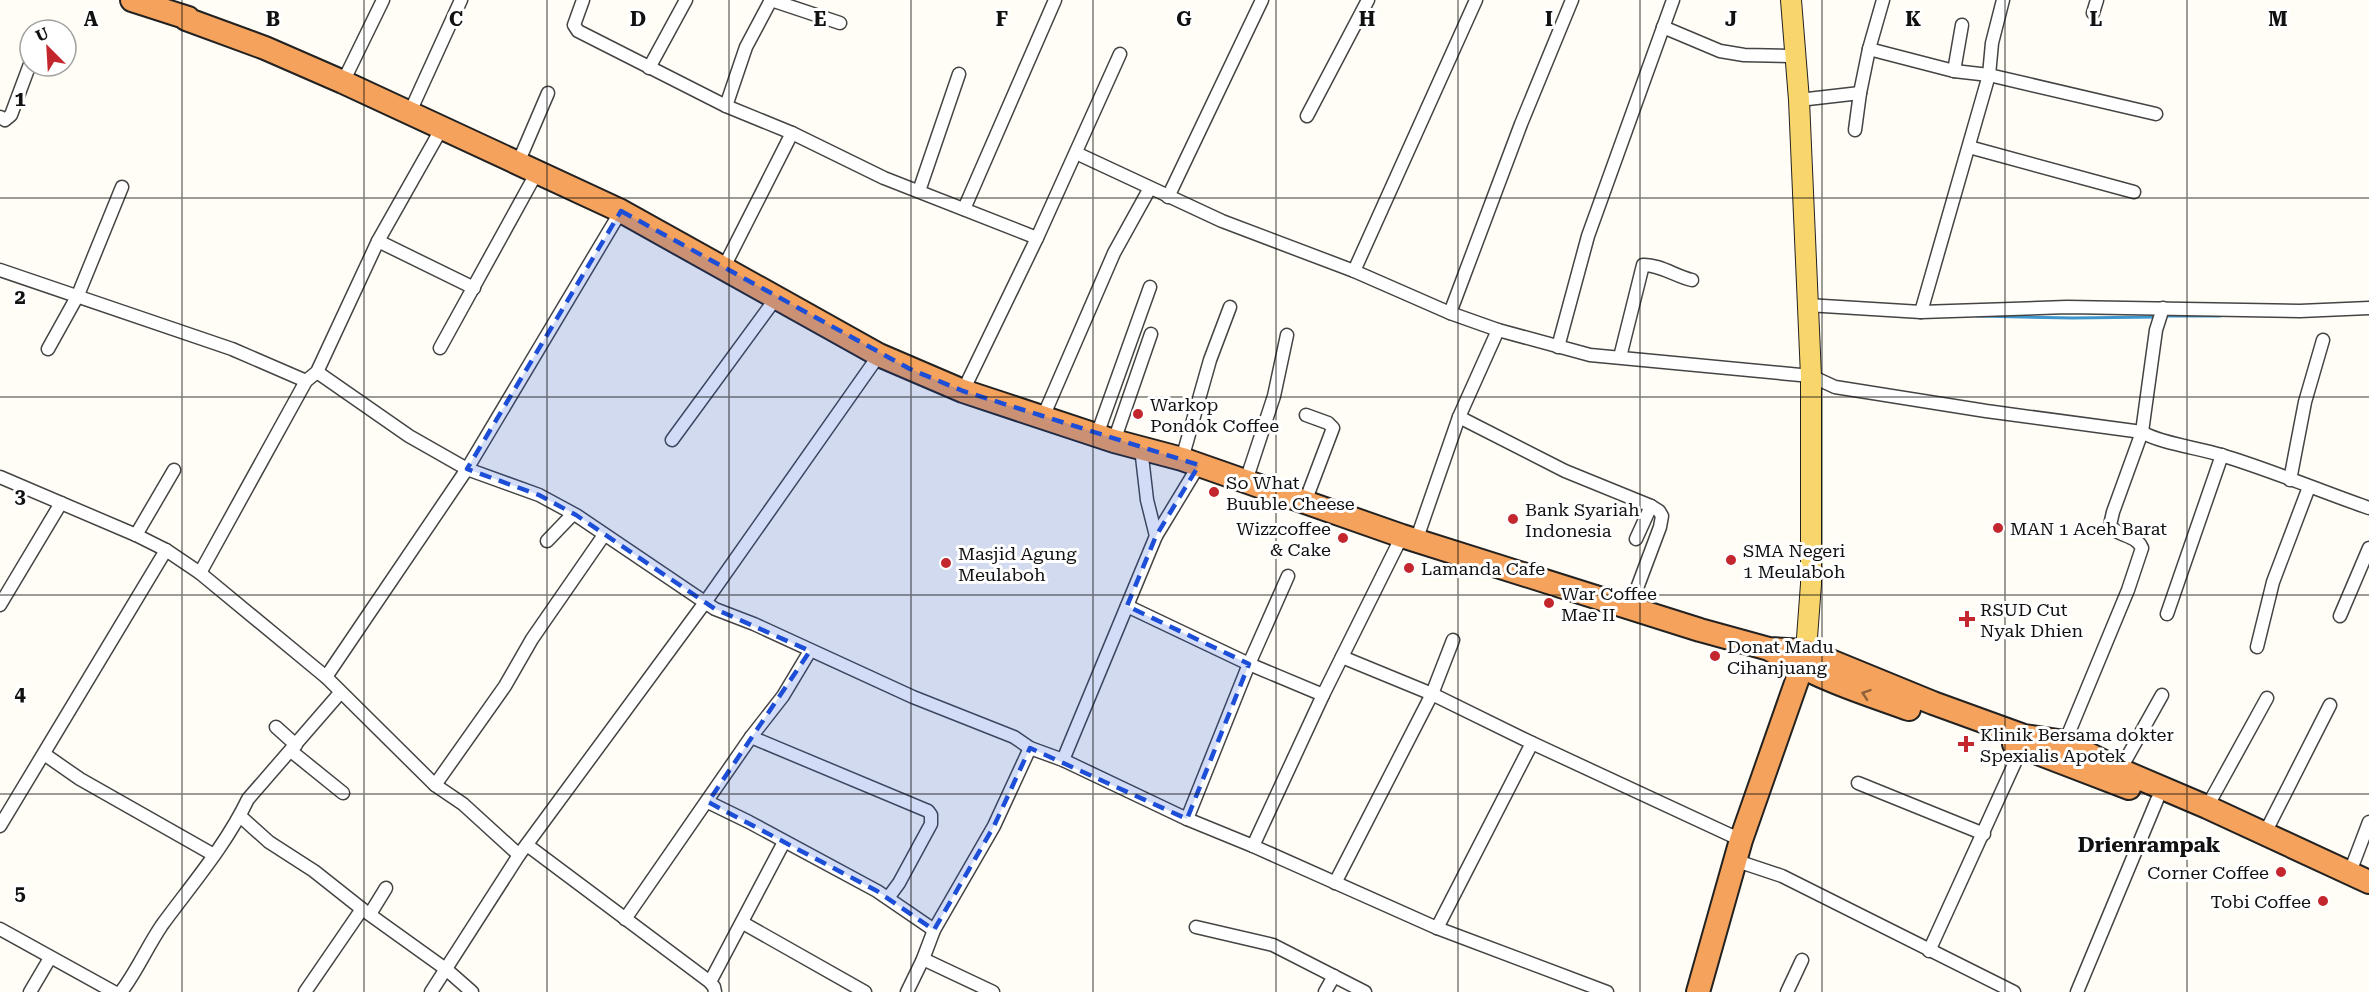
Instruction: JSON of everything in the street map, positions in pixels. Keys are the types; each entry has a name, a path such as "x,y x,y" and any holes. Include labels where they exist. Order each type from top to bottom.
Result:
{"highway":[{"path":"132,0 188,18 186,19 265,48 443,126 621,211 879,355 963,391 1105,438 1191,462 1409,538 1804,660 2024,736 2064,742 2120,770 2359,877"},
{"path":"1804,660 1839,685 2022,747 2157,800 2369,893"},
{"path":"1698,992 1739,850 1804,660"}],"main road":[{"path":"1791,0 1811,376 1809,459 1811,584 1804,660"}],"street":[{"path":"343,82 383,0"},
{"path":"410,112 461,0"},
{"path":"583,0 574,25 578,31 726,106 792,133 884,178 1037,238"},
{"path":"649,68 686,0"},
{"path":"726,106 746,47 771,0 840,23"},
{"path":"964,209 1055,0"},
{"path":"1168,197 1262,0"},
{"path":"1307,116 1368,0"},
{"path":"1354,271 1476,0"},
{"path":"1450,313 1521,124 1572,0"},
{"path":"1558,348 1588,236 1673,0"},
{"path":"1855,130 1869,49 1883,0"},
{"path":"1921,312 1989,75 1992,43 2003,0"},
{"path":"2093,13 2097,0"},
{"path":"1954,70 1962,25"},
{"path":"1664,27 1720,51 1744,55 1794,56"},
{"path":"1869,49 2156,114"},
{"path":"963,391 1037,238 1120,54"},
{"path":"919,191 959,74"},
{"path":"0,117 5,120 11,115 25,78"},
{"path":"440,348 474,288 527,168 548,93"},
{"path":"1798,100 1860,93"},
{"path":"200,573 306,381 317,372 378,242 443,126"},
{"path":"723,269 792,133"},
{"path":"1969,147 2134,192"},
{"path":"1076,153 1234,226 1354,271 1450,313 1558,348 1638,361 1811,376 1835,387 1986,411 2142,432 2152,438 2223,455 2369,508"},
{"path":"48,349 78,295 122,187"},
{"path":"1043,417 1114,253 1150,188"},
{"path":"326,677 467,469 621,211"},
{"path":"378,242 474,288"},
{"path":"1620,357 1643,265 1654,266 1680,278 1692,280"},
{"path":"0,270 232,349 306,381"},
{"path":"1105,438 1150,287"},
{"path":"672,440 776,298"},
{"path":"1807,305 1921,312 2067,307 2300,311 2369,308"},
{"path":"1063,760 1156,536 1191,462 1210,360 1230,307"},
{"path":"2064,742 2128,590 2142,548 2137,540 2113,530 2110,525 2142,432 2157,325 2163,308"},
{"path":"1254,846 1342,657 1409,538 1498,330"},
{"path":"1105,438 1151,334"},
{"path":"1246,482 1274,396 1287,335"},
{"path":"2290,480 2304,402 2324,340"},
{"path":"431,992 523,850 706,601 879,355"},
{"path":"317,372 409,436 467,469 539,495 573,514 622,544 715,609 754,624 913,697 1014,737 1030,748 1063,760 1187,819 1254,846 1437,928 1607,992"},
{"path":"1305,502 1333,428 1328,423 1306,415"},
{"path":"1459,417 1565,471 1659,511 1662,516 1660,527 1630,608"},
{"path":"1141,448 1147,500 1156,536"},
{"path":"2167,614 2223,455"},
{"path":"136,535 174,470"},
{"path":"0,477 136,535 166,550 200,573 326,677 435,785 523,850 626,920 712,987 784,842"},
{"path":"2257,647 2273,582 2309,487"},
{"path":"0,605 61,503"},
{"path":"1636,539 1651,506"},
{"path":"548,541 573,514"},
{"path":"435,785 505,686 532,639 604,535"},
{"path":"2340,616 2369,548"},
{"path":"0,826 166,550"},
{"path":"1187,819 1249,664 1288,576"},
{"path":"1127,606 1249,664 1323,695"},
{"path":"1335,883 1432,694 1453,640"},
{"path":"626,920 751,736 783,696 810,651"},
{"path":"1342,657 1432,694 1532,743 1739,850 1782,876 2014,992"},
{"path":"120,992 161,928 240,816 248,799 340,693"},
{"path":"2120,770 2162,695"},
{"path":"2207,807 2267,698"},
{"path":"2265,833 2330,705"},
{"path":"276,727 294,748 343,792"},
{"path":"751,736 928,811 931,815 931,824 899,883 888,898"},
{"path":"1437,928 1532,743"},
{"path":"1929,951 2022,747"},
{"path":"907,992 934,930 994,826 1030,748"},
{"path":"44,754 80,778 214,855"},
{"path":"1858,783 1984,834"},
{"path":"2077,992 2157,800"},
{"path":"708,802 888,898 934,930"},
{"path":"240,816 269,842 314,871 447,970 472,992"},
{"path":"2359,877 2369,822"},
{"path":"305,992 386,888"},
{"path":"743,923 865,992"},
{"path":"1196,927 1273,945 1365,992"},
{"path":"0,928 114,992"},
{"path":"30,992 51,958"},
{"path":"923,959 993,992"},
{"path":"1787,992 1802,960"},
{"path":"1325,992 1334,976"}],"highlighted area":[{"path":"621,211 910,369 963,391 1199,465 1156,536 1127,606 1249,664 1187,819 1030,748 994,826 934,930 877,891 708,802 810,651 715,609 576,515 539,495 467,469"}],"waterway":[{"path":"1977,316 2157,317"},
{"path":"2163,316 2220,316"}],"place":[{"name":"Warkop Pondok Coffee","path":"1138,414"},
{"name":"So What Buuble Cheese","path":"1214,492"},
{"name":"Bank Syariah Indonesia","path":"1513,519"},
{"name":"MAN 1 Aceh Barat","path":"1998,528"},
{"name":"Wizzcoffee & Cake","path":"1343,538"},
{"name":"SMA Negeri 1 Meulaboh","path":"1731,560"},
{"name":"Masjid Agung Meulaboh","path":"946,563"},
{"name":"Lamanda Cafe","path":"1409,568"},
{"name":"War Coffee Mae II","path":"1549,603"},
{"name":"RSUD Cut Nyak Dhien","path":"1967,619"},
{"name":"Donat Madu Cihanjuang","path":"1715,656"},
{"name":"Klinik Bersama dokter Spexialis Apotek","path":"1966,744"},
{"name":"Corner Coffee","path":"2281,872"},
{"name":"Tobi Coffee","path":"2323,901"}],"district":[{"name":"Drienrampak","path":"2149,845"}]}
